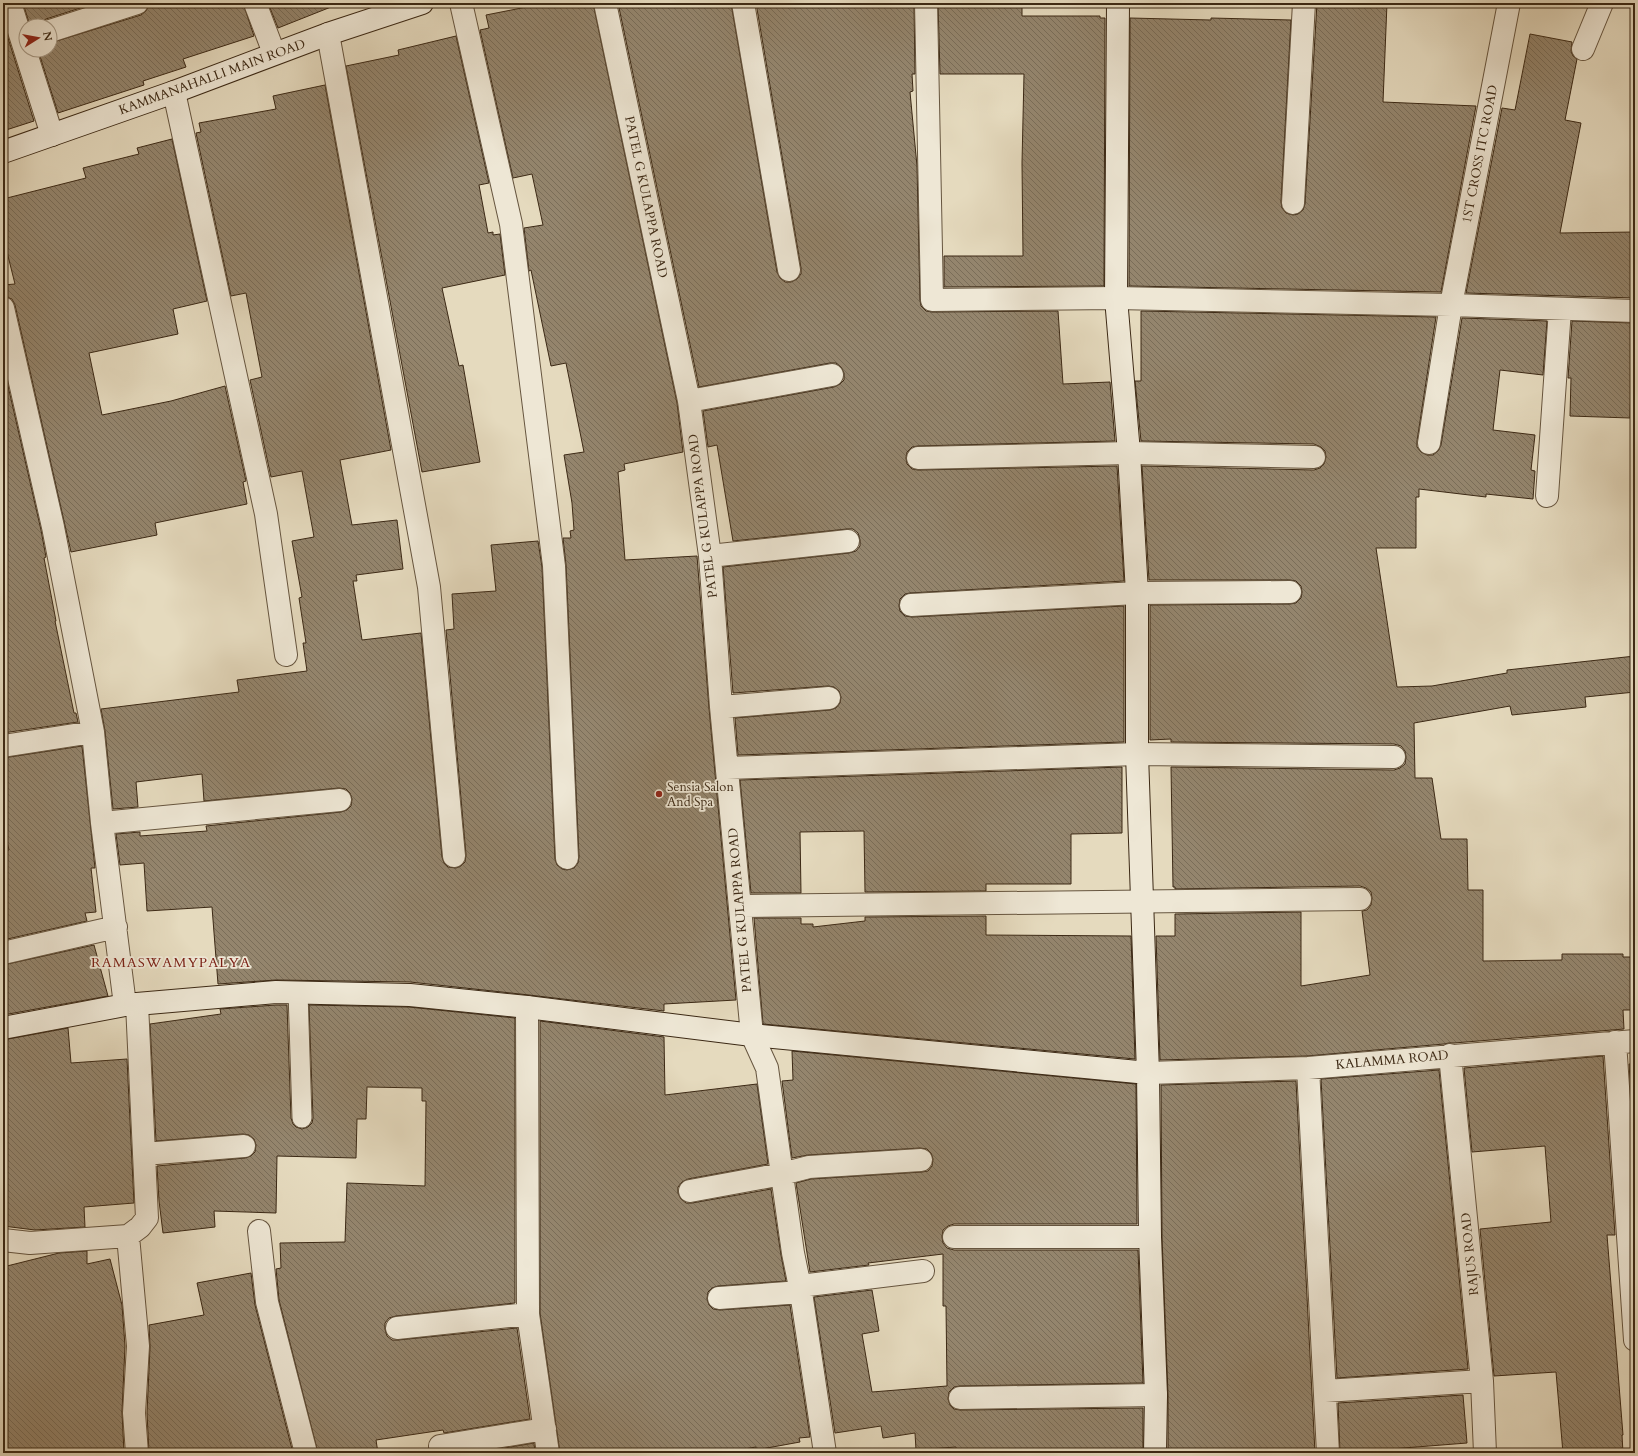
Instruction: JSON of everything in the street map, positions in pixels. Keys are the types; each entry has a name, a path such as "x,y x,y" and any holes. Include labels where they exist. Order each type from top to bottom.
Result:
{"street":[{"path":"10,3 18,24"},
{"path":"58,28 136,3"},
{"path":"255,3 274,53"},
{"name":"KAMMANAHALLI MAIN ROAD","path":"3,152 174,92 397,7 422,3"},
{"path":"461,3 511,224 553,558 567,858"},
{"name":"PATEL G KULAPPA ROAD","path":"605,3 689,401 710,556 721,707 752,1036 767,1068 793,1253 801,1289 822,1453"},
{"path":"743,3 789,270"},
{"path":"926,3 932,300 1116,298 1451,305 1635,311"},
{"path":"1118,3 1116,298 1129,453 1137,593 1138,754 1148,1073 1150,1237 1156,1395 1155,1453"},
{"path":"1293,203 1304,3"},
{"name":"1ST CROSS ITC ROAD","path":"1429,443 1451,305 1509,3"},
{"path":"1583,49 1602,3"},
{"path":"328,34 429,587 454,856"},
{"path":"29,58 52,135"},
{"path":"174,92 266,514 286,655"},
{"path":"3,308 53,527 93,732 102,823 116,927 131,1005 144,1154 147,1218 140,1227 128,1236 30,1243 3,1240"},
{"path":"1547,496 1560,309"},
{"path":"689,401 832,375"},
{"path":"918,458 1129,453 1314,457"},
{"path":"710,556 848,541"},
{"path":"911,605 1137,593 1290,592"},
{"path":"721,707 829,698"},
{"path":"3,746 93,732"},
{"path":"727,768 1138,754 1394,757"},
{"path":"102,823 340,800"},
{"path":"740,906 1360,900"},
{"path":"3,953 116,927"},
{"name":"KALAMMA ROAD","path":"3,1028 131,1005 276,992 298,992 410,995 527,1007 752,1036 1148,1073 1308,1068 1625,1041"},
{"path":"527,1007 528,1314 548,1453"},
{"path":"1625,1041 1635,1340"},
{"name":"RAJUS ROAD","path":"1450,1055 1482,1381 1485,1453"},
{"path":"1308,1068 1328,1453"},
{"path":"144,1154 244,1146"},
{"path":"690,1191 782,1174 809,1167 920,1160"},
{"path":"259,1232 267,1302 306,1453"},
{"path":"128,1236 138,1346 134,1413 137,1453"},
{"path":"954,1237 1150,1237"},
{"path":"719,1298 801,1289 923,1271"},
{"path":"397,1328 528,1314"},
{"path":"1325,1391 1482,1381"},
{"path":"960,1398 1156,1395"},
{"path":"441,1453 440,1446 545,1429"}],"lane":[{"path":"298,992 302,1118"}],"building":[{"path":"23,3 96,3 49,18 28,18"},
{"path":"149,3 243,3 254,36 183,59 186,67 143,81 144,85 58,113 41,58 58,58 58,41 141,15 146,11"},
{"path":"268,3 335,3 336,5 278,28"},
{"path":"547,3 593,3 677,403 683,452 624,464 625,470 618,472 625,560 697,556 709,708 736,1000 664,1004 664,1011 410,982 276,980 218,984 212,907 147,911 144,863 120,865 116,834 140,832 140,836 207,831 206,826 341,812 347,810 351,806 352,799 350,793 346,789 339,788 204,801 202,774 136,782 138,807 113,809 105,731 101,709 239,692 237,680 307,671 303,643 306,643 299,598 302,597 292,541 314,537 302,471 271,477 250,380 262,377 246,293 231,296 196,133 201,132 199,123 276,109 273,96 325,85 391,450 340,460 352,525 397,520 403,569 356,575 357,581 353,581 362,640 421,633 442,857 444,863 448,867 456,868 465,862 466,855 446,630 454,629 452,594 496,591 491,545 538,541 542,567 555,859 557,865 562,869 567,870 574,868 578,863 579,857 566,565 563,538 571,538 570,531 574,530 572,503 564,455 584,452 566,363 551,366 531,270 529,271 524,228 543,225 532,174 513,178 480,30 489,28 486,15"},
{"path":"618,3 731,3 777,272 780,278 785,282 791,282 797,279 801,274 801,268 756,3 914,3 915,74 912,74 913,91 910,92 917,166 921,306 926,311 932,312 1058,311 1063,384 1110,382 1115,441 918,446 912,447 907,452 907,464 912,469 918,470 1117,466 1124,581 910,593 905,594 900,599 900,611 905,616 912,617 1124,606 1124,742 738,755 735,718 830,710 836,708 840,703 841,697 839,691 834,687 828,686 733,693 723,567 849,553 856,551 860,546 860,540 858,533 853,529 847,529 733,541 717,445 708,447 703,411 834,387 844,380 844,373 841,367 836,363 830,363 699,387"},
{"path":"938,3 1022,3 1022,16 1100,16 1100,18 1105,18 1104,286 944,287 944,256 1023,256 1022,163 1024,74 940,74"},
{"path":"1317,3 1387,3 1383,102 1476,106 1441,292 1129,286 1130,18 1291,20 1281,202 1282,208 1286,213 1293,215 1298,214 1303,210 1305,204"},
{"path":"3,22 34,121 3,131"},
{"path":"1530,34 1572,42 1571,51 1573,56 1577,59 1565,120 1581,123 1560,233 1635,232 1635,298 1466,293 1502,108 1515,110"},
{"path":"456,36 489,183 479,185 488,233 493,232 493,235 500,234 505,275 442,288 459,366 463,365 480,462 422,472 346,66 399,55 398,50"},
{"path":"172,139 207,301 173,309 178,334 89,353 102,415 171,401 225,386 246,481 243,482 247,504 155,523 157,535 71,552 15,305 12,299 3,296 3,285 15,284 3,236 3,199 86,178 83,168 139,154 137,148"},
{"path":"1141,311 1436,317 1417,441 1417,447 1421,452 1427,455 1433,455 1438,451 1441,445 1462,318 1547,321 1543,375 1500,370 1493,430 1535,435 1531,470 1535,471 1533,499 1486,494 1486,497 1419,489 1419,497 1416,497 1416,548 1376,548 1397,687 1432,686 1507,673 1507,670 1635,656 1635,692 1585,697 1586,707 1512,715 1510,706 1414,723 1415,778 1432,778 1441,839 1467,839 1468,890 1483,890 1483,961 1562,960 1562,954 1623,954 1623,957 1635,957 1635,1010 1623,1010 1624,1029 1307,1056 1160,1060 1156,936 1175,936 1175,914 1301,912 1301,986 1370,975 1362,911 1367,910 1371,905 1372,898 1371,892 1366,888 1360,886 1175,889 1175,887 1173,887 1171,767 1394,770 1405,764 1406,757 1405,751 1401,746 1394,744 1171,742 1171,739 1150,740 1150,605 1290,604 1296,603 1301,598 1302,592 1301,586 1296,581 1290,580 1149,580 1142,466 1314,470 1320,468 1324,464 1326,457 1325,451 1321,447 1314,444 1141,441 1135,381 1141,381"},
{"path":"1572,321 1633,323 1630,418 1570,416 1571,378 1568,378"},
{"path":"3,364 41,530 46,557 44,558 55,621 74,713 76,713 78,722 3,733"},
{"path":"82,746 95,868 91,868 96,912 85,913 87,921 3,940 3,851 9,850 3,825 3,758"},
{"path":"1122,767 1122,833 1071,834 1071,884 986,884 986,891 865,892 864,831 800,832 801,893 751,893 740,780"},
{"path":"986,916 986,935 1131,936 1135,1059 763,1024 754,918 801,918 801,924 813,924 813,927 865,921 865,917"},
{"path":"94,945 108,996 3,1015 3,965"},
{"path":"287,1005 291,1118 296,1127 302,1129 308,1127 312,1123 313,1118 309,1005 409,1007 515,1018 515,1303 396,1316 389,1318 385,1323 385,1329 387,1336 392,1340 398,1340 517,1328 530,1419 444,1433 443,1430 376,1440 378,1453 318,1453 279,1300 276,1269 281,1268 280,1243 345,1242 347,1183 425,1186 426,1101 422,1101 422,1088 367,1087 366,1119 357,1119 356,1158 277,1156 276,1213 214,1211 215,1227 163,1233 157,1166 245,1158 251,1156 255,1152 256,1145 254,1139 249,1135 243,1134 156,1141 150,1024 221,1014 220,1009"},
{"path":"540,1021 664,1037 665,1095 757,1084 768,1164 688,1179 682,1182 678,1187 678,1193 681,1199 686,1203 692,1203 771,1189 786,1281 718,1286 712,1288 708,1292 707,1299 709,1305 713,1309 720,1310 790,1305 810,1437 799,1438 800,1442 756,1450 756,1447 721,1453 560,1453 540,1313"},
{"path":"68,1028 71,1063 127,1059 134,1203 84,1207 85,1227 35,1230 3,1226 3,1040"},
{"path":"792,1051 1136,1084 1137,1224 954,1224 943,1230 942,1237 943,1243 947,1248 954,1250 1138,1250 1143,1383 960,1386 954,1387 949,1392 948,1399 950,1405 954,1409 960,1410 1143,1408 1143,1453 956,1453 956,1447 916,1450 915,1433 883,1438 881,1426 835,1433 814,1297 872,1290 879,1331 862,1334 872,1392 947,1386 946,1306 943,1306 943,1254 810,1272 796,1183 811,1179 928,1171 932,1166 933,1159 931,1153 927,1149 920,1148 808,1155 792,1158 782,1081 793,1080"},
{"path":"1603,1056 1615,1235 1607,1235 1623,1435 1623,1453 1563,1453 1556,1372 1494,1376 1480,1229 1551,1222 1545,1146 1472,1152 1464,1068"},
{"path":"1629,1064 1635,1064 1635,1153"},
{"path":"1439,1070 1468,1369 1337,1378 1321,1079"},
{"path":"1296,1081 1315,1453 1168,1453 1168,1395 1162,1237 1161,1085"},
{"path":"87,1251 87,1264 110,1259 122,1305 125,1346 122,1412 124,1453 3,1453 3,1267 59,1253"},
{"path":"251,1273 255,1305 293,1453 149,1453 147,1413 150,1347 149,1325 204,1315 197,1283"},
{"path":"1463,1395 1467,1443 1340,1453 1338,1403"},
{"path":"534,1443 535,1453 475,1453"}],"place":[{"name":"Sensia Salon And Spa","path":"659,794"}],"district":[{"name":"RAMASWAMYPALYA","path":"171,962"}]}
